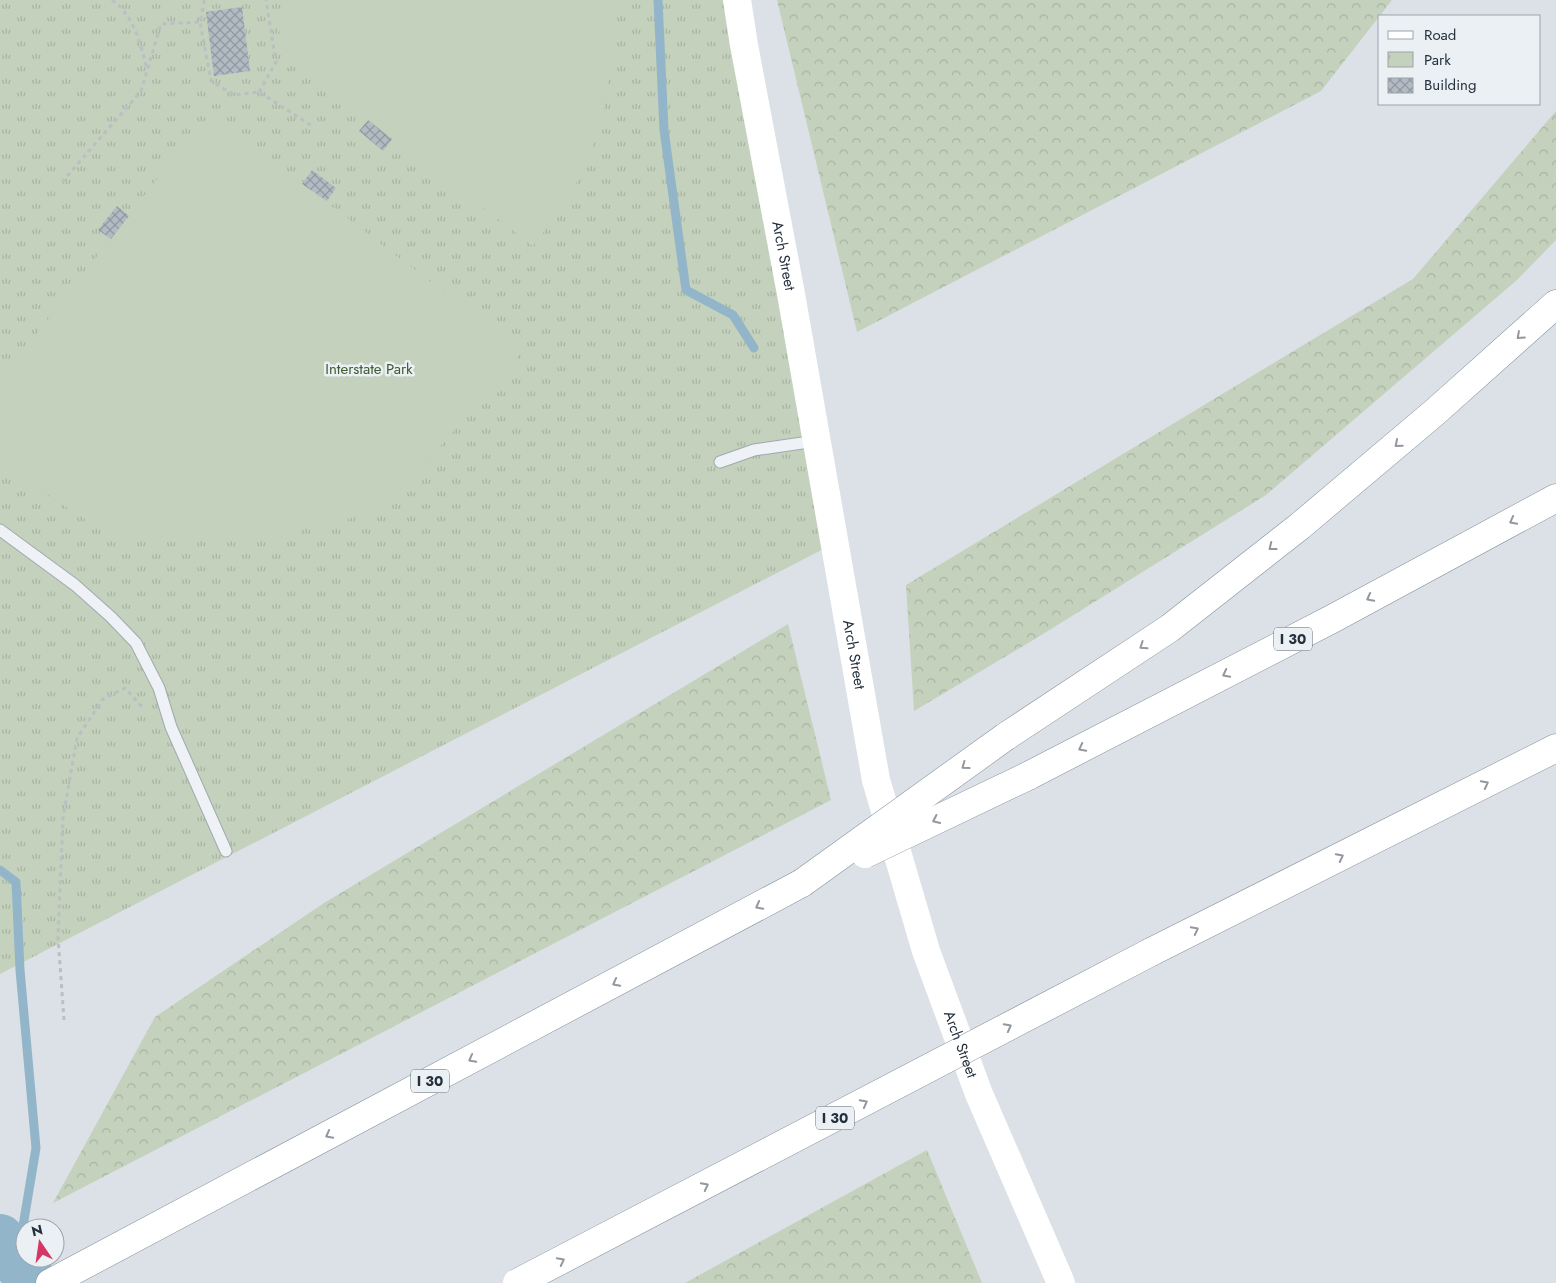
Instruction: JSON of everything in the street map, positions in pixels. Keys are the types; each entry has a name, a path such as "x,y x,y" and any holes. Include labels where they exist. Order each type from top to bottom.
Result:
{"main road":[{"name":"Arch Street","path":"737,0 791,294 876,780 926,951 979,1094 1061,1283"},
{"path":"802,883 1005,737 1170,628 1300,526 1435,412 1556,304"},
{"name":"I 30","path":"50,1283 802,883 1028,776 1332,619 1556,498"},
{"name":"I 30","path":"517,1283 1151,952 1556,748"}],"lane":[{"path":"720,462 754,450 816,441"},
{"path":"0,530 75,585 111,617 136,643 159,688 171,727 226,851"}],"path":[{"path":"112,0 123,8 138,35 147,70"},
{"path":"204,0 200,22 212,81 234,95 259,92 312,126"},
{"path":"259,92 276,62 266,0"},
{"path":"62,182 141,91 161,24 200,22"},
{"path":"64,1020 58,937 63,817 76,738 103,699 125,688 143,707 146,715"}],"green space":[{"name":"Interstate Park","path":"0,0 738,0 833,544 0,974"},
{"path":"294,0 611,0 612,46 610,69 607,92 596,138 578,180 557,214 533,246 283,56 278,22"},
{"path":"777,0 1392,0 1380,15 1378,15 1378,18 1321,91 857,332"},
{"path":"1556,111 1556,240 1517,280 1266,495 1035,639 914,711 906,585 1413,279"},
{"path":"227,126 522,352 416,474 390,498 372,510 346,520 264,537 160,542 118,536 88,521 0,464 0,381 195,130"},
{"path":"788,624 831,800 53,1203 155,1017 324,903"},
{"path":"927,1150 982,1283 685,1283"}],"building":[{"path":"242,7 250,71 214,76 206,12"},
{"path":"368,120 392,139 383,151 359,131"},
{"path":"312,170 336,188 327,201 302,184"},
{"path":"117,206 129,216 111,239 98,230"}],"waterway":[{"path":"658,0 664,130 686,290 733,315 754,348"},
{"path":"0,870 16,882 20,970 36,1148 24,1218"},
{"path":"0,1239 33,1283"}]}
